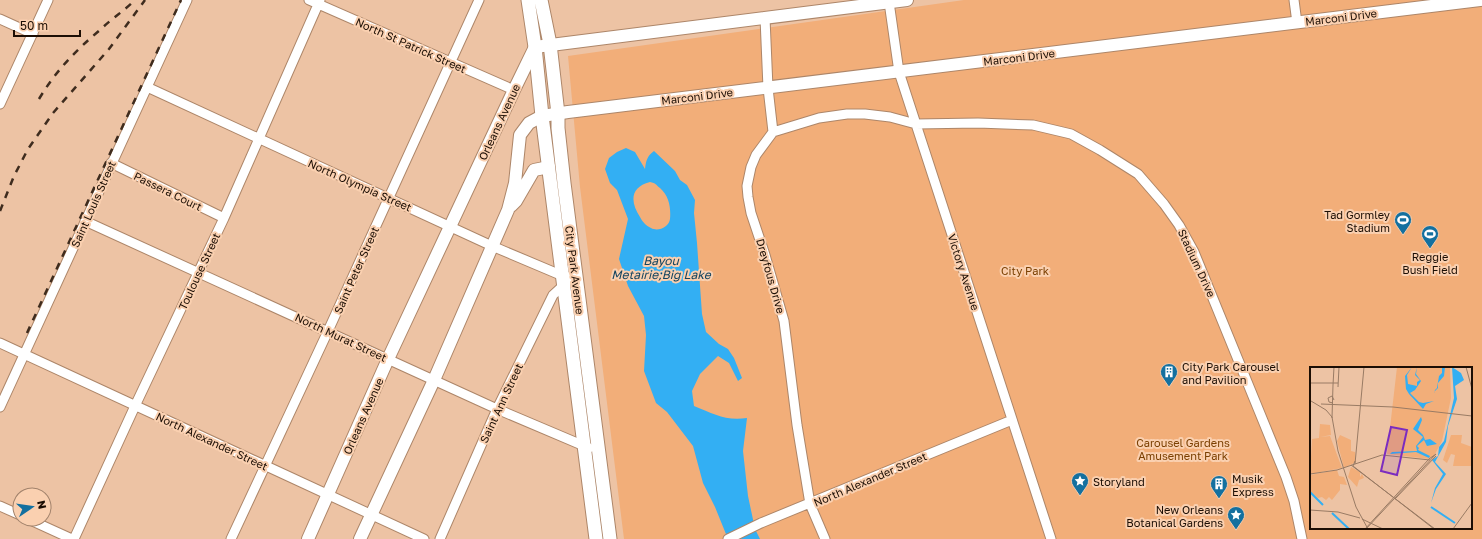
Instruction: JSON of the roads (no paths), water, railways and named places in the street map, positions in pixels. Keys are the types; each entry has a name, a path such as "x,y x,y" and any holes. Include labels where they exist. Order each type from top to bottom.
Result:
{"main road":[{"name":"City Park Avenue","path":"528,0 536,52 542,116 549,167 598,449 610,539"},
{"name":"City Park Avenue","path":"542,0 550,44 558,114 558,128 564,183 568,279 584,447 596,539"},
{"path":"536,52 548,95 558,114"}],"street":[{"path":"0,104 48,0"},
{"name":"Saint Louis Street","path":"0,408 111,163 188,0"},
{"name":"North St Patrick Street","path":"309,0 319,2 514,90"},
{"name":"Saint Peter Street","path":"231,539 479,0"},
{"path":"536,52 550,44 907,0"},
{"path":"1294,0 1297,22"},
{"name":"Marconi Drive","path":"558,114 1480,0"},
{"name":"Toulouse Street","path":"73,539 260,140 319,2"},
{"name":"Victory Avenue","path":"889,2 899,72 1051,539"},
{"path":"765,18 768,88 773,132"},
{"path":"0,19 32,34"},
{"name":"Orleans Avenue","path":"308,539 388,359 514,90 536,52"},
{"name":"North Olympia Street","path":"147,87 492,246 568,279"},
{"path":"360,539 434,380 508,210 515,183 520,135 529,123 542,116 558,114"},
{"name":"Stadium Drive","path":"773,132 818,118 847,114 865,114 890,117 916,124 978,123 1033,125 1070,134 1100,150 1138,174 1164,204 1179,225 1194,252 1286,477 1294,501 1302,539"},
{"name":"Dreyfous Drive","path":"773,132 756,155 750,170 747,186 751,213 784,321 810,504 825,539"},
{"name":"Passera Court","path":"111,163 224,218"},
{"path":"508,210 516,201 534,170 549,167"},
{"name":"North Murat Street","path":"85,221 497,409 584,447 598,449"},
{"name":"Saint Ann Street","path":"440,539 497,409 553,295 568,279"},
{"name":"North Alexander Street","path":"0,343 424,539"},
{"name":"North Alexander Street","path":"728,539 761,523 1012,420"},
{"path":"0,506 12,511"},
{"path":"46,527 73,539"}],"water":[{"name":"Bayou Metairie;Big Lake","path":"626,148 635,152 645,169 647,159 654,151 675,171 680,180 687,185 695,200 694,213 702,314 706,332 719,344 728,349 734,358 742,378 738,381 729,363 718,356 700,374 692,391 694,406 726,418 747,418 743,451 748,496 755,529 760,539 728,539 703,483 693,446 667,412 656,403 644,371 646,335 644,316 628,286 619,259 628,219 617,190 610,183 605,169 609,158","holes":["652,182 663,191 670,206 669,222 660,229 654,229 644,223 633,201 635,191 643,184"]}],"railway":[{"path":"39,99 52,80 74,54 135,0"},
{"path":"0,211 14,176 28,149 53,113 109,49 145,0"},
{"path":"27,333 181,0"}],"place":[{"name":"Tad Gormley Stadium","path":"1403,235"},
{"name":"Reggie Bush Field","path":"1430,249"},
{"name":"City Park Carousel and Pavilion","path":"1169,387"},
{"name":"Storyland","path":"1080,496"},
{"name":"Musik Express","path":"1219,499"},
{"name":"New Orleans Botanical Gardens","path":"1236,530"}],"park label":[{"name":"City Park","path":"1025,270"},
{"name":"Carousel Gardens Amusement Park","path":"1183,448"}]}
